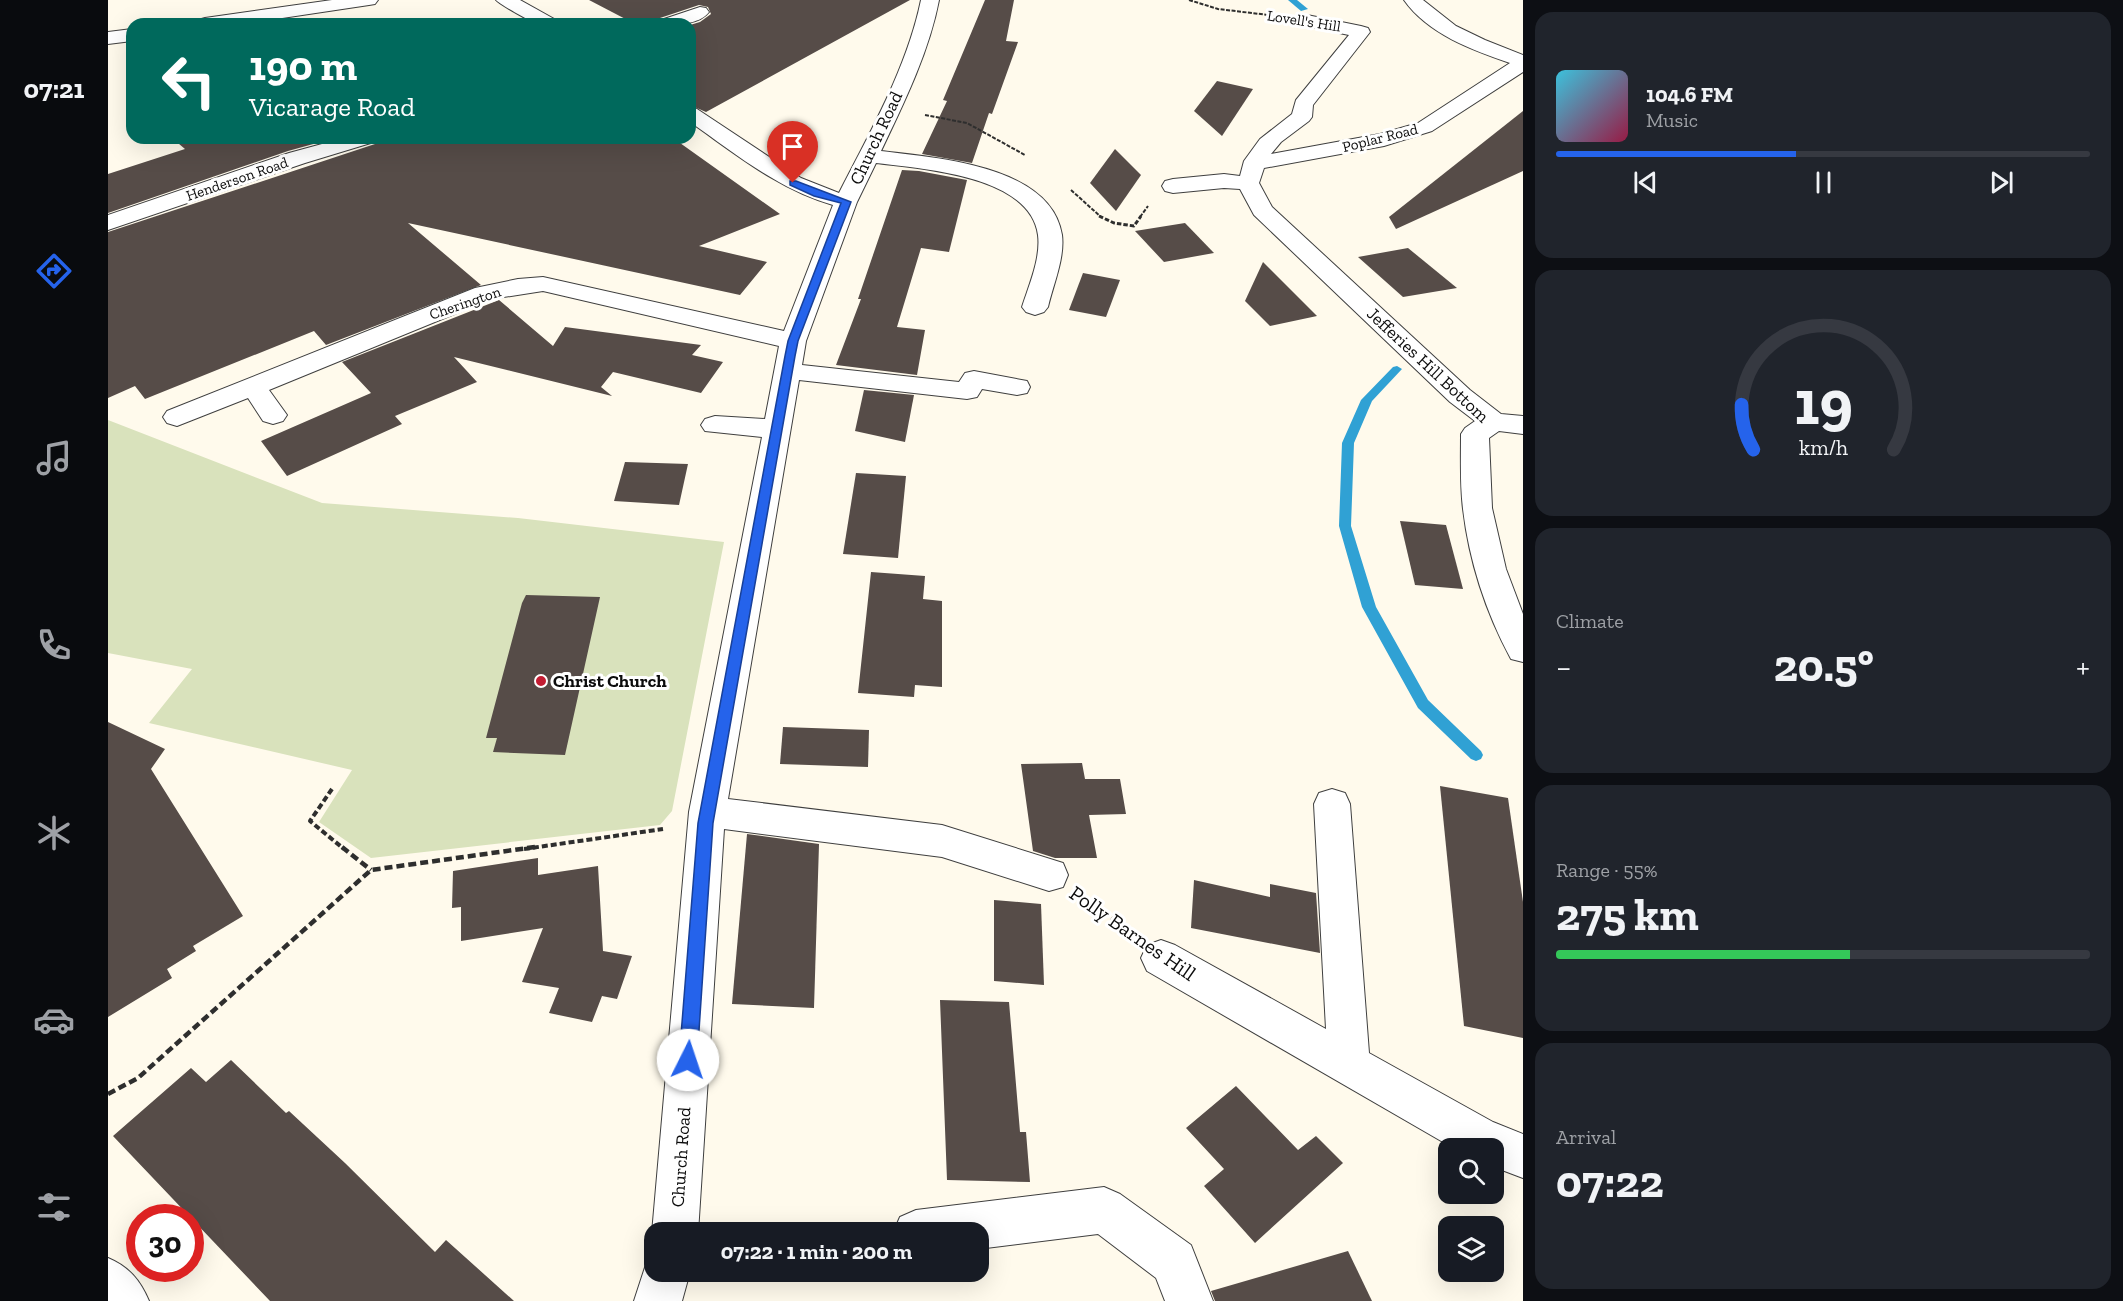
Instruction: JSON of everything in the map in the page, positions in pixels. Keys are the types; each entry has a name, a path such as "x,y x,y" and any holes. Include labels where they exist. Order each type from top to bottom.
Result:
{"street":[{"path":"246,18 369,0"},
{"path":"505,0 540,18"},
{"name":"Church Road","path":"676,1222 706,818 793,341 846,202 870,156 925,25 930,0"},
{"path":"1413,0 1423,12 1456,33 1523,62"},
{"path":"673,18 700,12"},
{"name":"Lovell's Hill","path":"1255,161 1270,137 1302,117 1303,104 1361,32 1307,21"},
{"path":"108,38 126,36"},
{"name":"Poplar Road","path":"1255,161 1270,161 1384,140 1425,127 1523,62"},
{"path":"696,117 793,183 817,194 846,202"},
{"name":"Henderson Road","path":"108,223 297,158 346,144"},
{"path":"870,156 984,175 1028,197 1037,206 1050,233 1035,307"},
{"path":"1173,186 1224,181 1248,183 1255,161"},
{"name":"Jefferies Hill Bottom","path":"1248,183 1262,210 1460,396 1494,422 1474,434 1478,516 1493,576 1508,619 1523,650"},
{"name":"Cherington","path":"177,417 484,293 518,286 543,285 793,341"},
{"path":"787,371 967,391 974,379 1017,387"},
{"path":"252,387 273,415"},
{"path":"1494,422 1523,425"},
{"path":"715,425 777,429"},
{"path":"1332,804 1349,1065"},
{"path":"706,818 942,841 1049,875"},
{"name":"Polly Barnes Hill","path":"1161,958 1480,1139 1523,1156"},
{"path":"989,1224 1104,1210 1174,1262 1189,1301"},
{"path":"108,1282 125,1301"},
{"path":"658,1301 663,1282"}],"path":[{"name":"Lovell's Hill","path":"1190,0 1218,9 1307,21"},
{"path":"332,789 310,821 371,870"},
{"path":"108,1094 138,1078 371,870 706,818"},
{"name":"Polly Barnes Hill","path":"1049,875 1117,921 1161,958"}],"green space":[{"path":"108,420 322,503 518,518 724,542 672,811 660,825 371,858 319,822 352,770 149,723 192,669 108,653"}],"building":[{"path":"589,0 910,0 706,112 696,108 696,23 711,14 708,7 699,5 660,18 624,18"},
{"path":"985,0 1014,0 1006,41 1018,42 992,114 989,113 972,163 922,154 947,101 943,100"},
{"path":"1217,81 1253,89 1222,136 1194,111"},
{"path":"1523,111 1523,171 1396,229 1389,217"},
{"path":"179,144 313,144 108,213 108,174 185,149"},
{"path":"375,144 681,144 780,214 699,246 767,262 740,295 408,223 481,285 326,345 314,331 145,399 135,386 108,398 108,232"},
{"path":"1115,149 1141,175 1116,211 1090,183"},
{"path":"902,170 967,180 949,252 921,248 897,327 925,330 917,375 836,365 861,299 858,299"},
{"path":"1185,223 1214,253 1164,262 1135,231"},
{"path":"1408,248 1457,288 1403,297 1358,257"},
{"path":"1263,262 1317,316 1270,326 1245,301"},
{"path":"1083,273 1120,280 1106,317 1069,310"},
{"path":"499,300 553,346 565,327 701,345 692,355 723,362 701,393 613,372 601,387 612,396 454,357 477,382 395,416 402,424 287,476 261,441 371,393 342,362"},
{"path":"864,390 914,395 905,442 855,431"},
{"path":"625,462 688,464 679,505 614,501"},
{"path":"856,473 906,476 898,558 843,554"},
{"path":"1400,521 1446,525 1463,589 1415,585"},
{"path":"871,572 925,576 923,599 942,601 942,687 915,685 914,697 858,693"},
{"name":"Christ Church","path":"526,595 600,597 565,755 493,752 497,738 486,738"},
{"path":"108,722 165,749 151,769 243,916 193,946 196,951 167,969 172,978 108,1017"},
{"path":"783,727 869,730 868,767 780,764"},
{"path":"1082,763 1085,779 1120,779 1126,814 1089,815 1097,858 1055,858 1033,851 1021,764"},
{"path":"1440,786 1508,798 1523,902 1523,1038 1464,1026"},
{"path":"747,834 819,844 814,1008 732,1004"},
{"path":"538,858 538,875 598,866 603,951 632,956 617,999 602,996 592,1022 549,1013 559,988 522,982 543,928 461,941 461,907 452,908 453,871"},
{"path":"1194,880 1270,897 1270,884 1316,893 1320,953 1191,928"},
{"path":"994,900 1041,904 1044,985 994,981"},
{"path":"940,1000 1009,1002 1020,1132 1026,1132 1030,1182 947,1180"},
{"path":"231,1060 286,1113 289,1111 345,1163 435,1252 446,1240 514,1301 270,1301 204,1232 204,1204 178,1204 113,1136 191,1068 206,1082"},
{"path":"1236,1086 1298,1150 1316,1136 1343,1163 1255,1243 1204,1186 1224,1169 1186,1128"},
{"path":"1348,1251 1372,1301 1215,1301 1211,1291"}],"waterway":[{"path":"1292,0 1304,9"},
{"path":"1397,369 1367,400 1348,443 1345,526 1369,607 1423,704 1476,755"}],"place":[{"name":"Christ Church","path":"541,681"}],"route":[{"path":"688,1060 705,823 790,356 793,341 846,202 817,194 793,183"}]}
